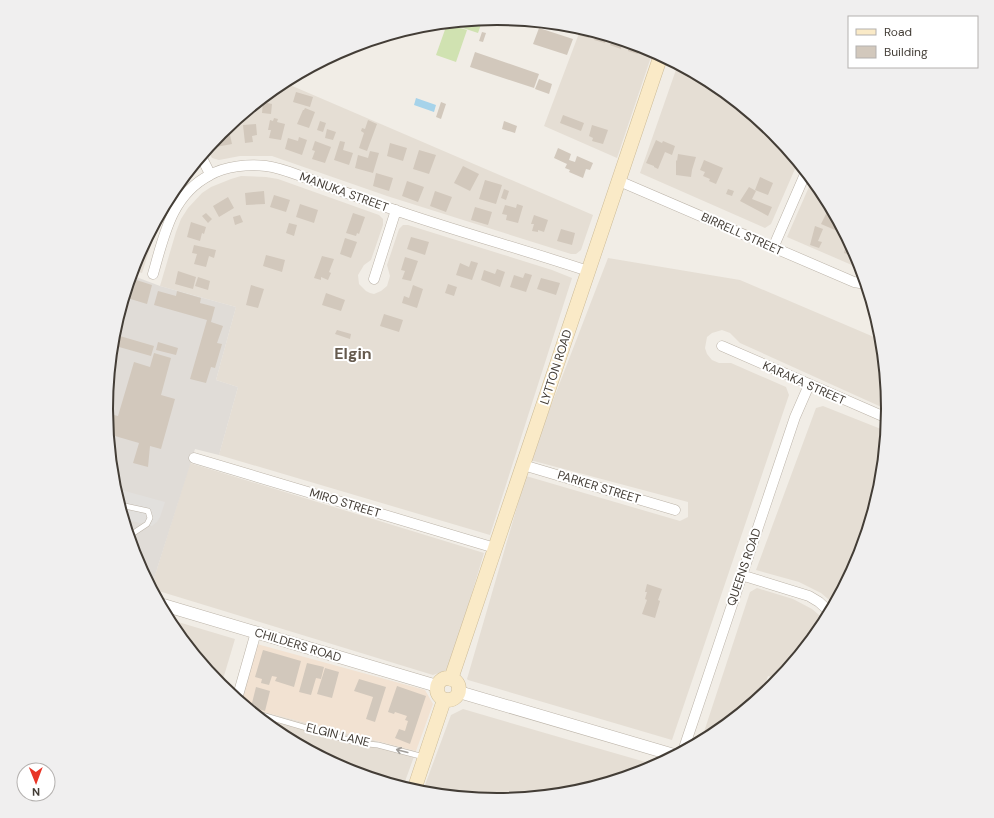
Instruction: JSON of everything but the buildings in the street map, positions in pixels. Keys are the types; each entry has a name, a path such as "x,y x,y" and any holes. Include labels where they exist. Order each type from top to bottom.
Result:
{"main road":[{"name":"LYTTON ROAD","path":"451,679 659,61"},
{"path":"442,679 451,679 458,685 459,692 456,698 452,700 444,700 437,692 437,686 442,679"},
{"path":"416,784 444,700"}],"street":[{"path":"204,161 210,174"},
{"name":"MANUKA STREET","path":"153,274 167,225 177,205 185,194 210,174 232,167 252,165 277,168 396,210 588,271"},
{"path":"773,248 804,177"},
{"name":"BIRRELL STREET","path":"619,181 773,248 854,282 860,283"},
{"path":"374,279 396,210"},
{"name":"KARAKA STREET","path":"722,346 881,415"},
{"name":"QUEENS ROAD","path":"685,744 741,574 795,418 809,385"},
{"name":"MIRO STREET","path":"194,458 495,548"},
{"name":"PARKER STREET","path":"524,465 675,510"},
{"path":"741,574 809,596 825,608"},
{"name":"CHILDERS ROAD","path":"167,606 437,686"},
{"path":"239,693 256,632"},
{"path":"459,692 667,753"}],"lane":[{"path":"126,506 148,511 150,518 146,524 133,533"},
{"name":"ELGIN LANE","path":"266,716 358,743 378,745 425,757"}],"shaded area":[{"path":"579,34 620,45 651,57 617,158 544,126"},
{"path":"676,70 689,76 731,104 769,137 796,167 771,224 765,228 640,173"},
{"path":"291,85 593,215 581,250 576,254 571,254 387,196 272,156 240,156 219,160 212,158 210,154 225,137 263,104"},
{"path":"241,176 278,179 379,215 383,219 383,225 371,260 364,265 358,275 359,284 370,293 374,294 387,286 390,276 387,265 399,229 403,225 408,225 552,270 572,278 490,535 219,455 238,387 216,380 236,307 160,286 176,232 181,219 188,208 202,193 211,187"},
{"path":"809,186 830,217 853,266 787,237"},
{"path":"153,239 142,273 138,272"},
{"path":"608,258 740,280 875,337 878,359 881,407 740,343 730,333 722,330 712,333 707,337 705,348 707,354 712,360 719,363 731,363 786,387 789,395 672,740 467,679 526,476 680,521 688,517 688,502 530,460"},
{"path":"136,277 160,286 236,307 216,380 238,387 219,455 195,449 154,580 142,556 126,508 120,484 114,434 113,409 116,359 120,334"},
{"path":"823,406 880,429 878,459 868,508 852,556 830,601 821,593 799,582 756,570 816,408"},
{"path":"190,463 484,553 449,669 433,675 159,591 153,580"},
{"path":"122,490 165,502 160,517 152,526 130,520"},
{"path":"757,588 793,599 812,609 820,616 802,643 772,677 768,676 765,685 750,698 731,714 704,732 750,592"},
{"path":"178,622 235,639 223,679 192,643"},
{"path":"257,644 425,690 433,704 416,751 259,711 242,697"},
{"path":"463,709 647,762 596,780 547,790 497,793 447,790 424,786 451,715"},
{"path":"259,711 416,751 405,782 398,780 350,764 327,753 305,742"}],"green space":[{"path":"481,26 478,33 460,27"},
{"path":"458,27 467,30 456,62 436,55 445,28"}],"water":[{"path":"416,98 436,105 434,112 414,105"}],"district":[{"name":"Elgin","path":"353,353"}]}
